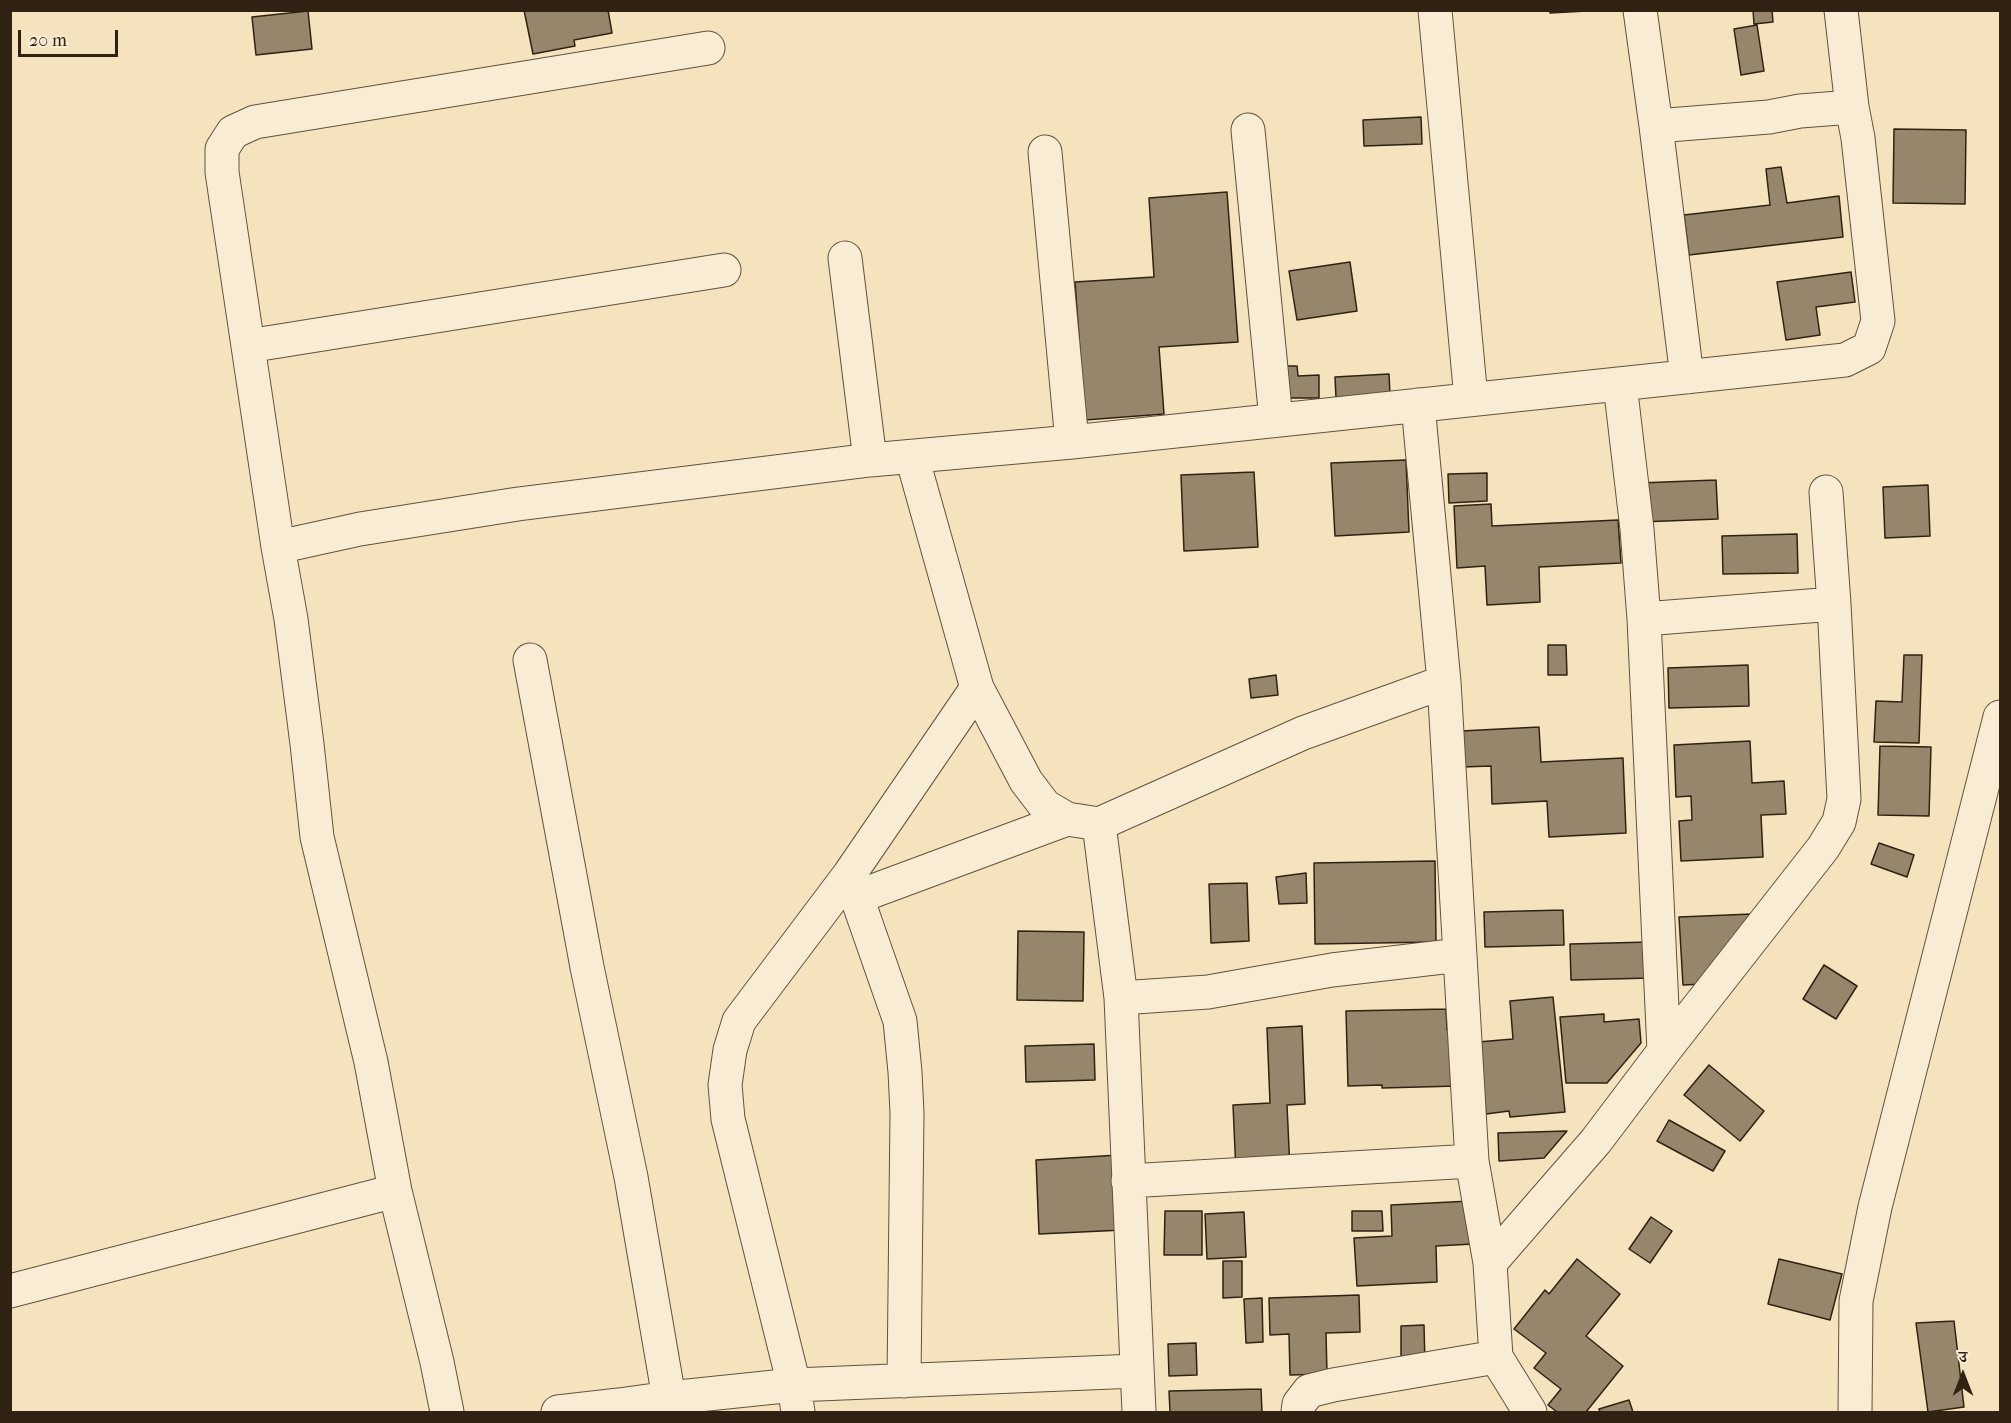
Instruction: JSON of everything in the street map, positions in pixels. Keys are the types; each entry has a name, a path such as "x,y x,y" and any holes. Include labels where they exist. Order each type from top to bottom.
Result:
{"street":[{"path":"1435,10 1471,399"},
{"path":"1640,10 1687,377"},
{"path":"278,547 360,529 518,504 870,460 1072,442 1845,360 1869,348 1878,321 1841,10"},
{"path":"447,1413 437,1362 395,1191 371,1062 317,837 291,619 278,547 222,172 222,149 234,132 255,122 708,48"},
{"path":"1656,126 1769,117 1800,111 1852,107"},
{"path":"1248,130 1276,420"},
{"path":"1045,152 1072,442"},
{"path":"845,258 870,460"},
{"path":"248,346 724,270"},
{"path":"1620,384 1637,529 1644,619 1664,1052"},
{"path":"1418,405 1444,682 1472,1161 1490,1263 1496,1357 1530,1413"},
{"path":"912,457 977,688 1026,781 1045,806 1067,819 1099,824 1303,733 1444,682"},
{"path":"1490,1263 1596,1141 1823,848 1839,822 1844,799 1826,492"},
{"path":"1644,619 1834,604"},
{"path":"530,660 587,967 630,1177 669,1398"},
{"path":"796,1399 728,1119 725,1085 730,1050 739,1021 853,886 977,688"},
{"path":"1855,1413 1856,1301 1875,1207 2001,717"},
{"path":"853,886 1067,819"},
{"path":"1099,824 1121,998 1139,1413"},
{"path":"853,886 900,1021 907,1113 904,1381"},
{"path":"1121,998 1208,992 1332,970 1460,955"},
{"path":"1128,1181 1472,1161"},
{"path":"10,1291 395,1191"},
{"path":"1298,1413 1299,1404 1309,1391 1496,1357"},
{"path":"558,1413 620,1409 669,1398 796,1399 904,1381 1137,1371"}],"building":[{"path":"524,10 608,10 612,33 574,40 575,46 533,54"},
{"path":"1550,10 1587,10 1587,11 1550,13"},
{"path":"1753,10 1772,10 1773,22 1754,24"},
{"path":"308,11 312,49 256,55 252,17"},
{"path":"1757,25 1764,71 1741,75 1734,29"},
{"path":"1421,117 1422,144 1364,146 1363,120"},
{"path":"1894,129 1966,130 1965,204 1893,203"},
{"path":"1781,167 1787,203 1839,196 1843,237 1689,255 1684,215 1770,205 1766,169"},
{"path":"1227,192 1238,342 1159,347 1164,414 1085,420 1075,282 1154,277 1149,198"},
{"path":"1350,262 1357,311 1297,320 1289,271"},
{"path":"1851,272 1855,302 1816,307 1820,335 1786,340 1777,282"},
{"path":"1285,366 1297,366 1298,376 1319,375 1319,398 1286,398"},
{"path":"1389,374 1390,395 1336,398 1335,377"},
{"path":"1406,460 1409,532 1335,536 1331,463"},
{"path":"1254,472 1258,547 1184,551 1181,475"},
{"path":"1487,473 1487,501 1449,503 1448,474"},
{"path":"1716,480 1718,519 1640,522 1639,483"},
{"path":"1928,485 1930,536 1885,538 1883,487"},
{"path":"1491,504 1492,526 1618,520 1621,563 1539,567 1540,602 1487,605 1485,566 1457,568 1454,506"},
{"path":"1797,534 1798,573 1723,574 1722,536"},
{"path":"1548,645 1566,645 1567,675 1548,675"},
{"path":"1904,655 1922,655 1919,743 1874,742 1876,701 1902,702"},
{"path":"1748,665 1749,706 1669,708 1668,668"},
{"path":"1276,675 1278,695 1251,698 1249,679"},
{"path":"1539,727 1541,762 1623,758 1626,833 1549,837 1547,801 1492,804 1491,766 1462,767 1461,731"},
{"path":"1750,741 1752,783 1784,781 1786,814 1761,815 1763,857 1681,861 1679,821 1692,820 1691,796 1676,797 1674,745"},
{"path":"1880,746 1931,747 1929,816 1878,815"},
{"path":"1879,843 1914,855 1907,877 1871,864"},
{"path":"1435,861 1436,942 1315,944 1314,863"},
{"path":"1306,873 1307,903 1279,904 1276,877"},
{"path":"1247,883 1249,941 1211,943 1209,884"},
{"path":"1563,910 1564,945 1485,947 1484,912"},
{"path":"1752,914 1705,984 1683,985 1679,917"},
{"path":"1018,931 1084,932 1083,1001 1017,1000"},
{"path":"1650,942 1651,978 1571,980 1570,944"},
{"path":"1824,965 1857,986 1836,1019 1803,999"},
{"path":"1553,997 1565,1112 1510,1117 1509,1111 1486,1114 1478,1042 1513,1039 1510,1001"},
{"path":"1446,1009 1447,1030 1456,1030 1458,1086 1382,1088 1382,1085 1348,1086 1346,1011"},
{"path":"1604,1014 1604,1022 1639,1019 1641,1043 1607,1083 1566,1083 1560,1017"},
{"path":"1302,1026 1305,1104 1287,1105 1290,1170 1236,1172 1233,1105 1270,1103 1267,1028"},
{"path":"1094,1044 1095,1080 1026,1082 1025,1046"},
{"path":"1709,1065 1764,1111 1740,1141 1684,1095"},
{"path":"1669,1120 1725,1151 1713,1171 1657,1141"},
{"path":"1567,1131 1544,1158 1499,1161 1498,1133"},
{"path":"1119,1155 1123,1230 1039,1234 1036,1160"},
{"path":"1471,1201 1473,1244 1436,1246 1437,1282 1357,1286 1354,1238 1392,1236 1391,1205"},
{"path":"1165,1211 1202,1211 1202,1255 1164,1255"},
{"path":"1352,1211 1382,1211 1383,1231 1352,1231"},
{"path":"1244,1212 1246,1257 1207,1259 1205,1214"},
{"path":"1651,1217 1672,1231 1650,1263 1629,1249"},
{"path":"1577,1259 1620,1294 1586,1336 1623,1366 1586,1412 1557,1412 1548,1405 1561,1389 1534,1368 1546,1353 1514,1329 1545,1290 1549,1294"},
{"path":"1779,1259 1842,1274 1830,1320 1768,1304"},
{"path":"1223,1261 1242,1261 1242,1297 1223,1298"},
{"path":"1359,1295 1360,1332 1326,1333 1327,1374 1290,1375 1289,1334 1270,1335 1269,1298"},
{"path":"1262,1298 1263,1342 1246,1343 1244,1299"},
{"path":"1954,1321 1964,1407 1928,1412 1916,1323"},
{"path":"1424,1325 1425,1364 1401,1365 1401,1326"},
{"path":"1196,1343 1197,1375 1169,1376 1168,1344"},
{"path":"1261,1389 1262,1412 1170,1412 1169,1391"},
{"path":"1629,1400 1633,1412 1600,1412 1599,1409"}]}
